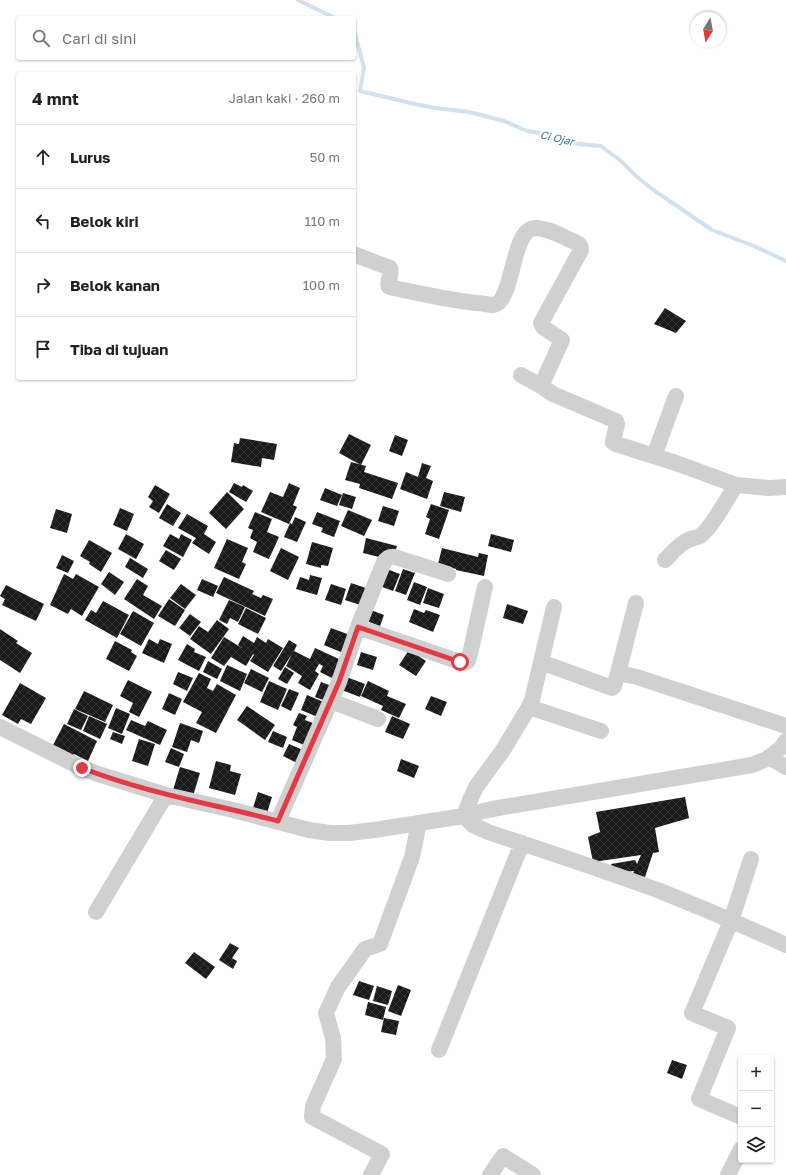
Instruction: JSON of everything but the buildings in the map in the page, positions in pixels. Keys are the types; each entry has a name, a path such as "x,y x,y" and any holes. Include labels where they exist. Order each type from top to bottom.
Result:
{"street":[{"path":"356,255 390,268 391,272 388,284 389,287 438,297 495,305 501,300 505,293 520,243 527,232 534,228 545,230 576,242 580,245 581,250 541,323 543,327 562,340 541,386"},
{"path":"521,375 552,394 616,421 617,424 614,442 621,445 736,485 769,488 786,487"},
{"path":"654,456 676,396"},
{"path":"665,560 681,544 700,536 706,530 736,485"},
{"path":"278,821 339,682 358,627 384,562 391,556 448,574"},
{"path":"358,627 464,663 468,661 470,654 485,587"},
{"path":"541,662 612,688 618,673 636,603"},
{"path":"464,816 476,786 503,750 529,707 532,700 554,607"},
{"path":"618,673 637,677 786,726"},
{"path":"331,701 378,719"},
{"path":"529,707 601,730"},
{"path":"0,727 82,768 98,774 166,795 234,810 309,830 330,833 349,833 464,816 492,809 752,765 769,758 786,742"},
{"path":"769,758 786,767"},
{"path":"96,912 166,795"},
{"path":"464,816 474,825 488,832 654,889 731,920 786,945"},
{"path":"372,1175 382,1154 312,1117 313,1106 334,1059 333,1038 326,1012 338,987 366,949 380,944 412,857 419,823"},
{"path":"439,1050 522,843"},
{"path":"738,1116 699,1099 728,1028 692,1013 731,920 751,859"},
{"path":"728,1175 738,1155"},
{"path":"490,1175 503,1156 533,1175"}],"waterway":[{"name":"Ci Ojar","path":"298,0 331,16"},
{"name":"Ci Ojar","path":"356,38 364,68 360,91 435,108 469,112 504,121 527,131 540,133 557,140 601,146 621,161 637,177 655,191 712,230 754,246 786,261"}],"route":[{"path":"82,768 166,795 278,821 339,682 358,627 460,662"}]}
